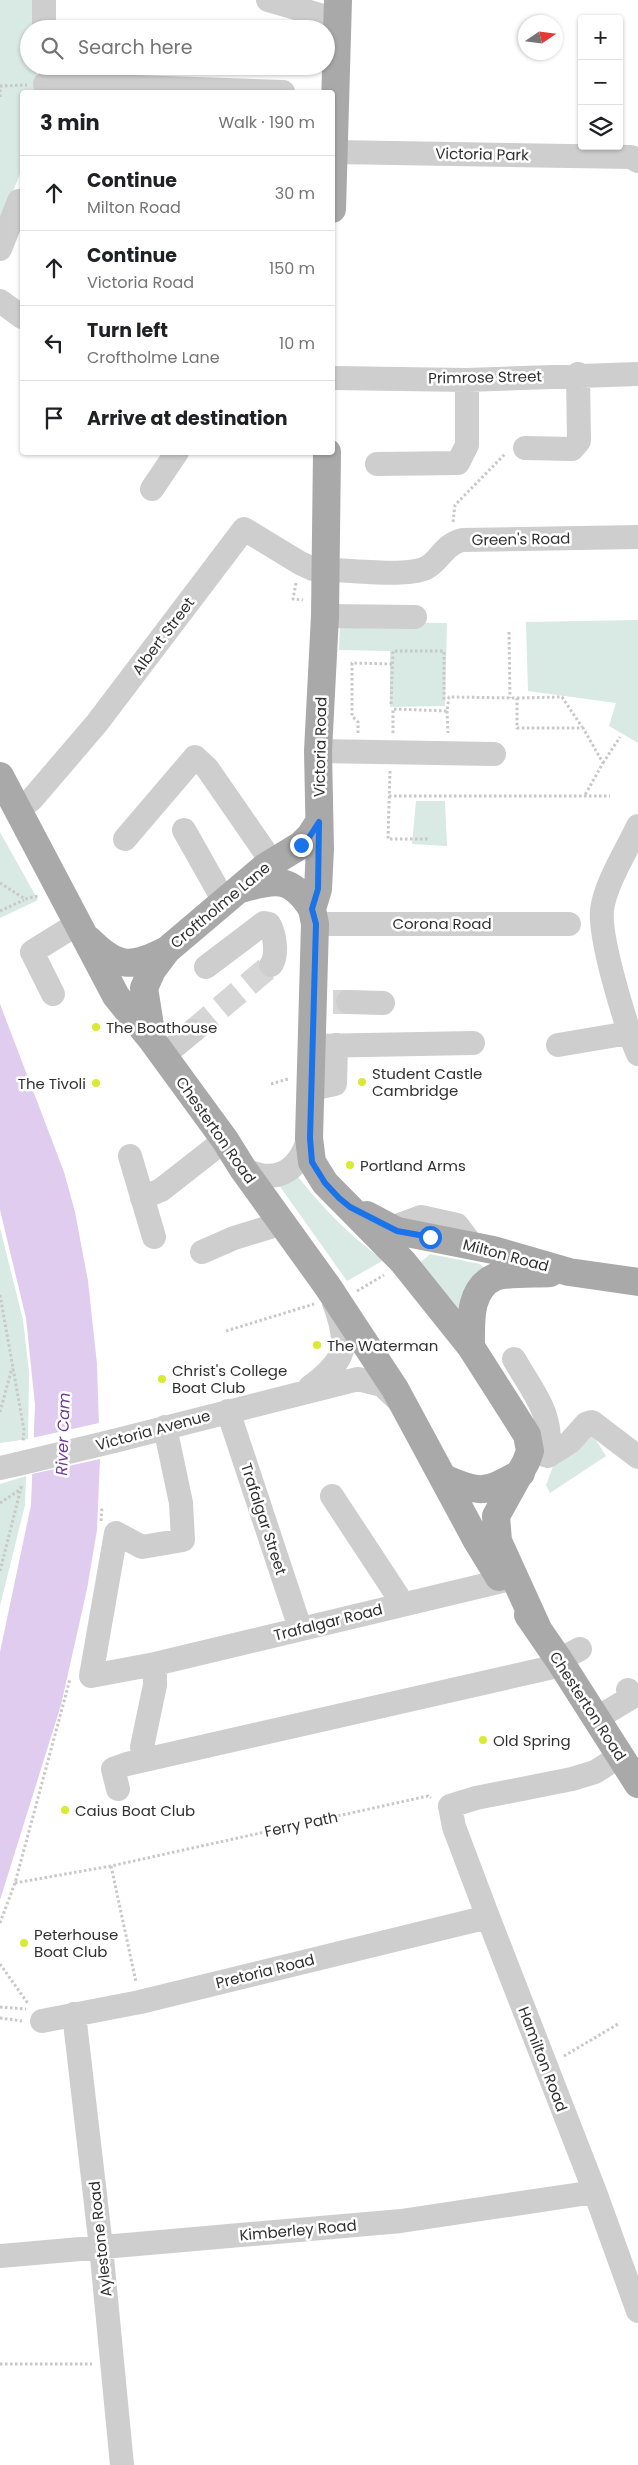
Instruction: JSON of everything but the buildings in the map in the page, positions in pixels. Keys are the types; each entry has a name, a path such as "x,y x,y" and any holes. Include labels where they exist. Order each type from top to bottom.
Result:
{"main road":[{"path":"335,94 338,10"},
{"name":"Victoria Road","path":"327,455 312,566 316,608 319,822 318,889 314,916 332,1002 324,1046 300,1084 310,1138 312,1162 320,1176 339,1198 350,1207"},
{"name":"Chesterton Road","path":"0,776 116,996 158,1048 225,1140 243,1169 338,1293 395,1389 476,1541 502,1581 538,1629 567,1658 596,1718 638,1784"},
{"name":"Croftholme Lane","path":"166,950 272,862 301,845 310,836 319,822"},
{"path":"232,895 269,881 287,883 304,895 314,916"},
{"path":"79,928 105,957 123,962 143,962 166,950"},
{"path":"158,1048 144,988 152,970 166,950"},
{"path":"350,1207 403,1262 471,1348 527,1435 533,1460 496,1516 498,1541 538,1629"},
{"name":"Milton Road","path":"350,1207 391,1228 472,1245 569,1272 638,1282"},
{"path":"471,1348 474,1302 481,1288 496,1276 569,1272"},
{"path":"444,1478 471,1490 493,1488 533,1460"}],"street":[{"path":"44,0 44,20"},
{"path":"268,0 338,10"},
{"path":"44,81 240,90"},
{"name":"Victoria Park","path":"335,152 636,156"},
{"path":"0,249 19,209"},
{"path":"0,301 20,316"},
{"path":"525,448 572,449 579,441 578,374"},
{"name":"Primrose Street","path":"335,378 467,380 578,374 638,374"},
{"path":"377,464 458,463 467,445 467,380"},
{"path":"152,489 175,455"},
{"name":"Albert Street","path":"18,810 32,799 97,723 244,529 312,566"},
{"name":"Green's Road","path":"312,566 409,572 427,568 451,543 462,540 638,537"},
{"path":"316,608 415,617"},
{"path":"318,751 494,754"},
{"path":"125,839 195,757 207,768 272,862"},
{"path":"558,1046 634,1044 602,930 602,910 609,888 638,826"},
{"path":"184,830 232,895"},
{"name":"Corona Road","path":"314,916 569,924"},
{"path":"206,967 264,923 269,924 272,930 275,956 270,965"},
{"path":"53,994 32,952 79,928"},
{"path":"332,1002 383,1002"},
{"path":"158,1048 194,1031"},
{"path":"324,1046 474,1043"},
{"path":"243,1169 257,1176 268,1177 284,1172 304,1156 310,1138"},
{"path":"142,1198 161,1190 225,1140"},
{"path":"130,1156 154,1237"},
{"path":"202,1252 234,1238 283,1223"},
{"path":"305,1391 328,1373 341,1358 343,1346 338,1293"},
{"path":"514,1359 548,1418 551,1436 533,1460"},
{"name":"Victoria Avenue","path":"9,1466 358,1378 382,1385 402,1404"},
{"name":"Trafalgar Street","path":"228,1410 300,1628"},
{"path":"533,1460 570,1442 586,1424 592,1422 638,1456"},
{"name":"Trafalgar Road","path":"165,1426 181,1503 183,1540 142,1548 116,1533 91,1676 155,1664 502,1581"},
{"path":"332,1496 403,1604"},
{"path":"118,1788 113,1769 127,1764 567,1658"},
{"path":"142,1747 155,1686 155,1664"},
{"path":"596,1718 630,1694"},
{"path":"450,1806 476,1798 572,1779 595,1772 620,1756"},
{"name":"Hamilton Road","path":"450,1806 454,1827 595,2192 638,2311"},
{"name":"Pretoria Road","path":"42,2021 140,2002 488,1917"},
{"name":"Aylestone Road","path":"74,2014 101,2247 122,2465"},
{"name":"Kimberley Road","path":"0,2256 401,2221 595,2192"}],"path":[{"path":"0,97 0,86 44,81"},
{"path":"451,543 456,505 507,452 525,448"},
{"path":"312,566 293,599 316,608"},
{"path":"509,632 510,698"},
{"path":"391,704 393,652 444,651 444,700"},
{"path":"358,736 358,722 352,716 352,663 392,664"},
{"path":"448,735 447,711 449,697 562,697 603,763"},
{"path":"517,698 517,728 583,728"},
{"path":"387,733 393,733 393,709 447,711"},
{"path":"585,795 620,737"},
{"path":"390,770 388,840 429,839"},
{"path":"389,796 610,796"},
{"path":"0,883 25,899"},
{"path":"0,911 25,899 41,895"},
{"path":"270,1084 300,1084"},
{"path":"226,1331 338,1293 388,1272"},
{"path":"0,1295 24,1430"},
{"path":"0,1412 13,1365"},
{"path":"0,1503 21,1489 0,1571"},
{"path":"0,1923 15,1883 70,1679"},
{"name":"Ferry Path","path":"15,1883 111,1866 428,1796 450,1806"},
{"path":"111,1866 140,2002"},
{"path":"0,1964 32,2009 0,2007"},
{"path":"546,2066 618,2024"},
{"path":"0,2364 113,2364"}],"shaded area":[{"path":"0,0 37,0 37,20 20,20 20,75 37,75 37,90 20,90 20,173 0,226"},
{"path":"638,620 638,743 609,726 616,703 528,691 526,622"},
{"path":"340,622 447,623 445,706 390,707 390,651 339,650"},
{"path":"416,801 445,801 447,846 412,844"},
{"path":"0,832 38,900 0,918"},
{"path":"295,1173 336,1220 384,1260 347,1281 276,1181"},
{"path":"0,1228 23,1320 29,1372 28,1439 0,1443"},
{"path":"430,1254 480,1264 486,1270 459,1312 420,1263"},
{"path":"590,1431 606,1456 550,1493 546,1485 559,1451"},
{"path":"26,1476 25,1505 0,1606 0,1484"}],"water":[{"name":"River Cam","path":"0,1004 64,1172 75,1212 88,1281 97,1364 100,1459 97,1530 87,1589 61,1705 0,1900 0,1652 31,1505 35,1405 26,1318 0,1210"}],"pier":[{"path":"99,1423 100,1459 32,1474 32,1438"}],"tunnel":[{"path":"193,1031 271,965"},
{"path":"333,1002 348,1002"}],"place":[{"name":"The Boathouse","path":"96,1027"},
{"name":"Student Castle Cambridge","path":"362,1082"},
{"name":"The Tivoli","path":"96,1083"},
{"name":"Portland Arms","path":"350,1165"},
{"name":"The Waterman","path":"317,1345"},
{"name":"Christ's College Boat Club","path":"162,1379"},
{"name":"Old Spring","path":"483,1740"},
{"name":"Caius Boat Club","path":"65,1810"},
{"name":"Peterhouse Boat Club","path":"24,1943"}],"route":[{"path":"301,845 310,836 319,822 318,889 312,909 316,924 310,1138 312,1162 325,1183 350,1207 397,1231 430,1237"}]}
